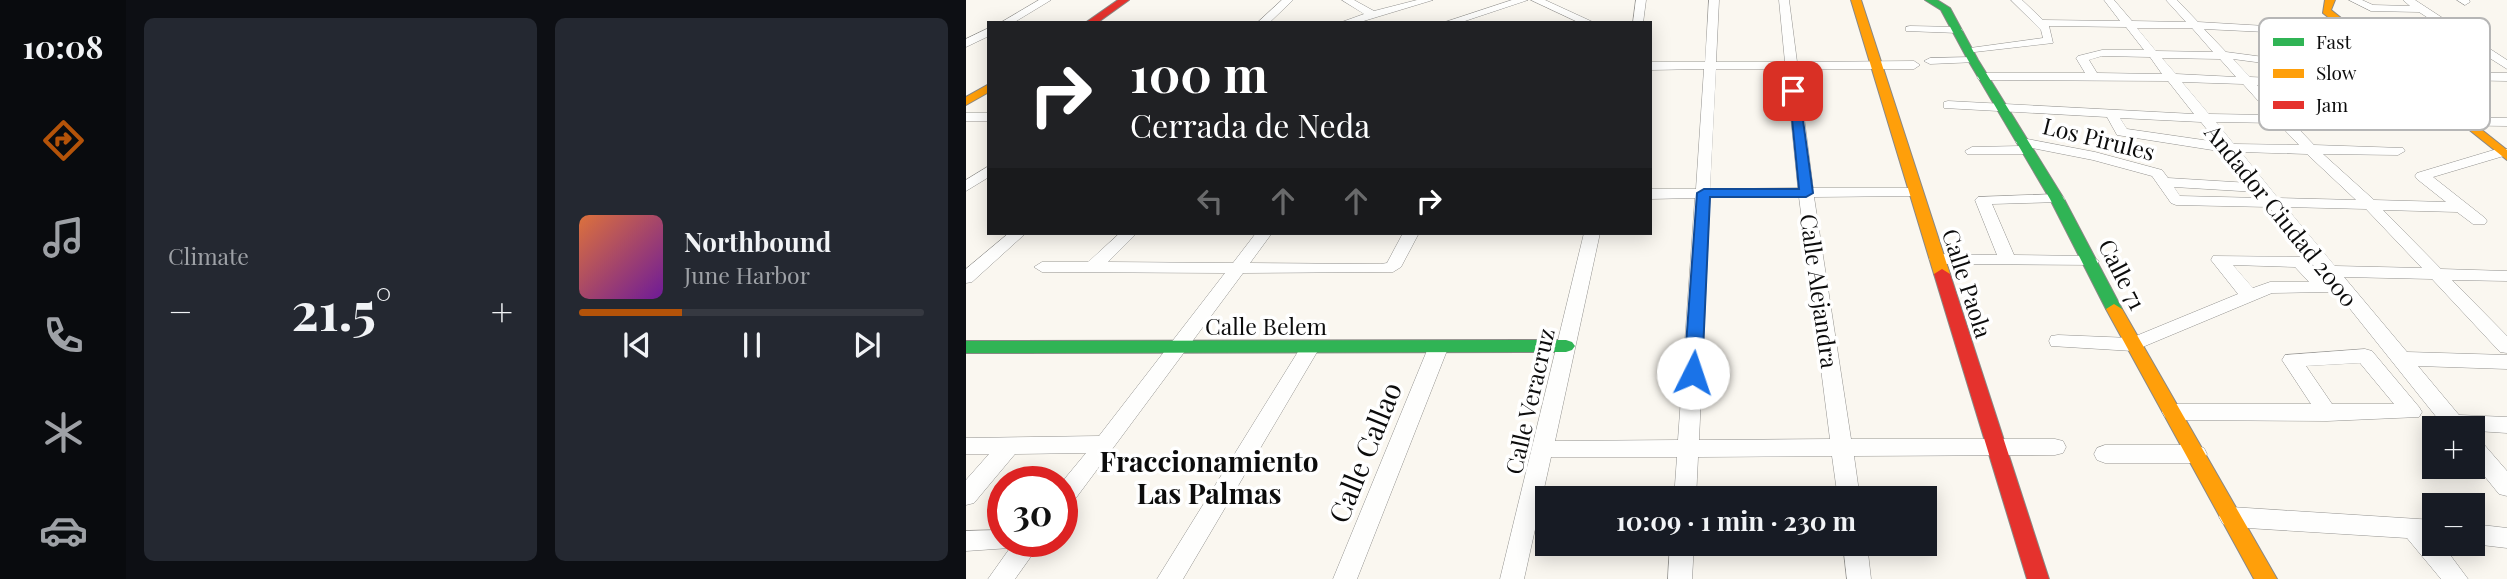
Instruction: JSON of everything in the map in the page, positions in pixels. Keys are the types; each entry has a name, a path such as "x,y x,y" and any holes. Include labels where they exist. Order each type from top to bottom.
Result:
{"street":[{"path":"1009,21 1046,0"},
{"path":"1093,21 1124,0"},
{"path":"1266,19 1288,0"},
{"path":"1347,0 1373,15"},
{"path":"1351,21 1428,0"},
{"path":"1454,21 1523,0"},
{"path":"1536,0 1585,21"},
{"path":"1638,21 1641,0"},
{"path":"1686,486 1714,0"},
{"name":"Calle Alejandra","path":"1784,0 1806,193 1847,486"},
{"name":"Calle Paola","path":"1856,0 2038,579"},
{"name":"Calle 71","path":"1930,0 1945,8 1983,77 2057,199 2133,345 2266,579"},
{"path":"2016,0 2045,31"},
{"name":"Andador Ciudad 2000","path":"2109,0 2132,27 2148,54 2196,117 2228,148 2259,195 2328,271 2447,416"},
{"path":"2170,0 2259,91"},
{"path":"2330,0 2326,11 2334,18"},
{"path":"2354,0 2371,8 2422,9"},
{"path":"2408,0 2436,18"},
{"path":"1470,16 1481,21"},
{"path":"1930,61 1971,55 2045,31 2195,26 2259,29"},
{"path":"1910,29 1958,30"},
{"path":"966,44 987,33"},
{"path":"2092,76 2082,58 2102,53 2259,59"},
{"path":"2490,54 2507,65"},
{"path":"2241,56 2259,74"},
{"path":"1652,66 1914,65"},
{"path":"1983,77 2259,80"},
{"path":"966,102 987,88"},
{"path":"1948,105 2259,119"},
{"path":"2111,113 2122,132 2209,147 2398,151 2376,130"},
{"path":"966,117 987,117"},
{"path":"2196,117 2209,147"},
{"path":"2298,130 2507,347"},
{"path":"2474,130 2505,154"},
{"name":"Los Pirules","path":"1972,150 2024,146 2095,156 2157,173 2176,200 2259,195"},
{"path":"2479,221 2422,176 2505,154"},
{"path":"966,187 987,171"},
{"path":"1652,194 1915,192"},
{"path":"2259,195 2370,205 2460,207"},
{"path":"2007,259 1983,200 2057,199"},
{"path":"966,278 1016,235"},
{"path":"1092,268 1127,235"},
{"path":"1078,479 1262,235"},
{"path":"1042,267 1381,270 1393,267 1410,235"},
{"name":"Calle Veracruz","path":"1512,579 1592,235"},
{"path":"1937,260 2091,261"},
{"path":"2058,341 2133,345 2250,296 2270,287 2324,288 2300,262 2219,260 2250,296"},
{"path":"2328,271 2507,276"},
{"name":"Calle Belem","path":"966,347 1566,346"},
{"path":"1169,579 1311,347"},
{"name":"Calle Callao","path":"1345,579 1438,348"},
{"path":"2172,412 2327,413 2412,412 2365,356 2292,360 2327,413"},
{"path":"2400,359 2507,362"},
{"path":"2485,425 2507,425"},
{"path":"966,446 1105,444"},
{"path":"966,496 1010,445"},
{"path":"1544,449 2055,447"},
{"path":"2105,454 2196,454"},
{"path":"2485,461 2507,486"},
{"path":"2231,517 2422,529"},
{"path":"2485,535 2507,538"},
{"path":"966,541 987,540"},
{"path":"1679,579 1681,556"},
{"path":"1856,556 1859,579"},
{"path":"2441,556 2456,579"},
{"path":"1000,579 1017,557"}],"traffic: fast":[{"path":"1930,0 1945,8 1973,60 2057,199 2114,309"},
{"path":"966,347 1566,346"}],"traffic: slow":[{"path":"1856,0 1942,274"},
{"path":"2330,0 2326,11 2335,18"},
{"path":"966,102 987,88"},
{"path":"2475,130 2507,156"},
{"path":"2114,309 2266,579"}],"traffic: jam":[{"path":"1093,21 1124,0"},
{"path":"1942,274 2038,579"}],"district":[{"name":"Fraccionamiento Las Palmas","path":"1209,476"}],"route":[{"path":"1693,373 1704,193 1806,193 1793,91"}]}
